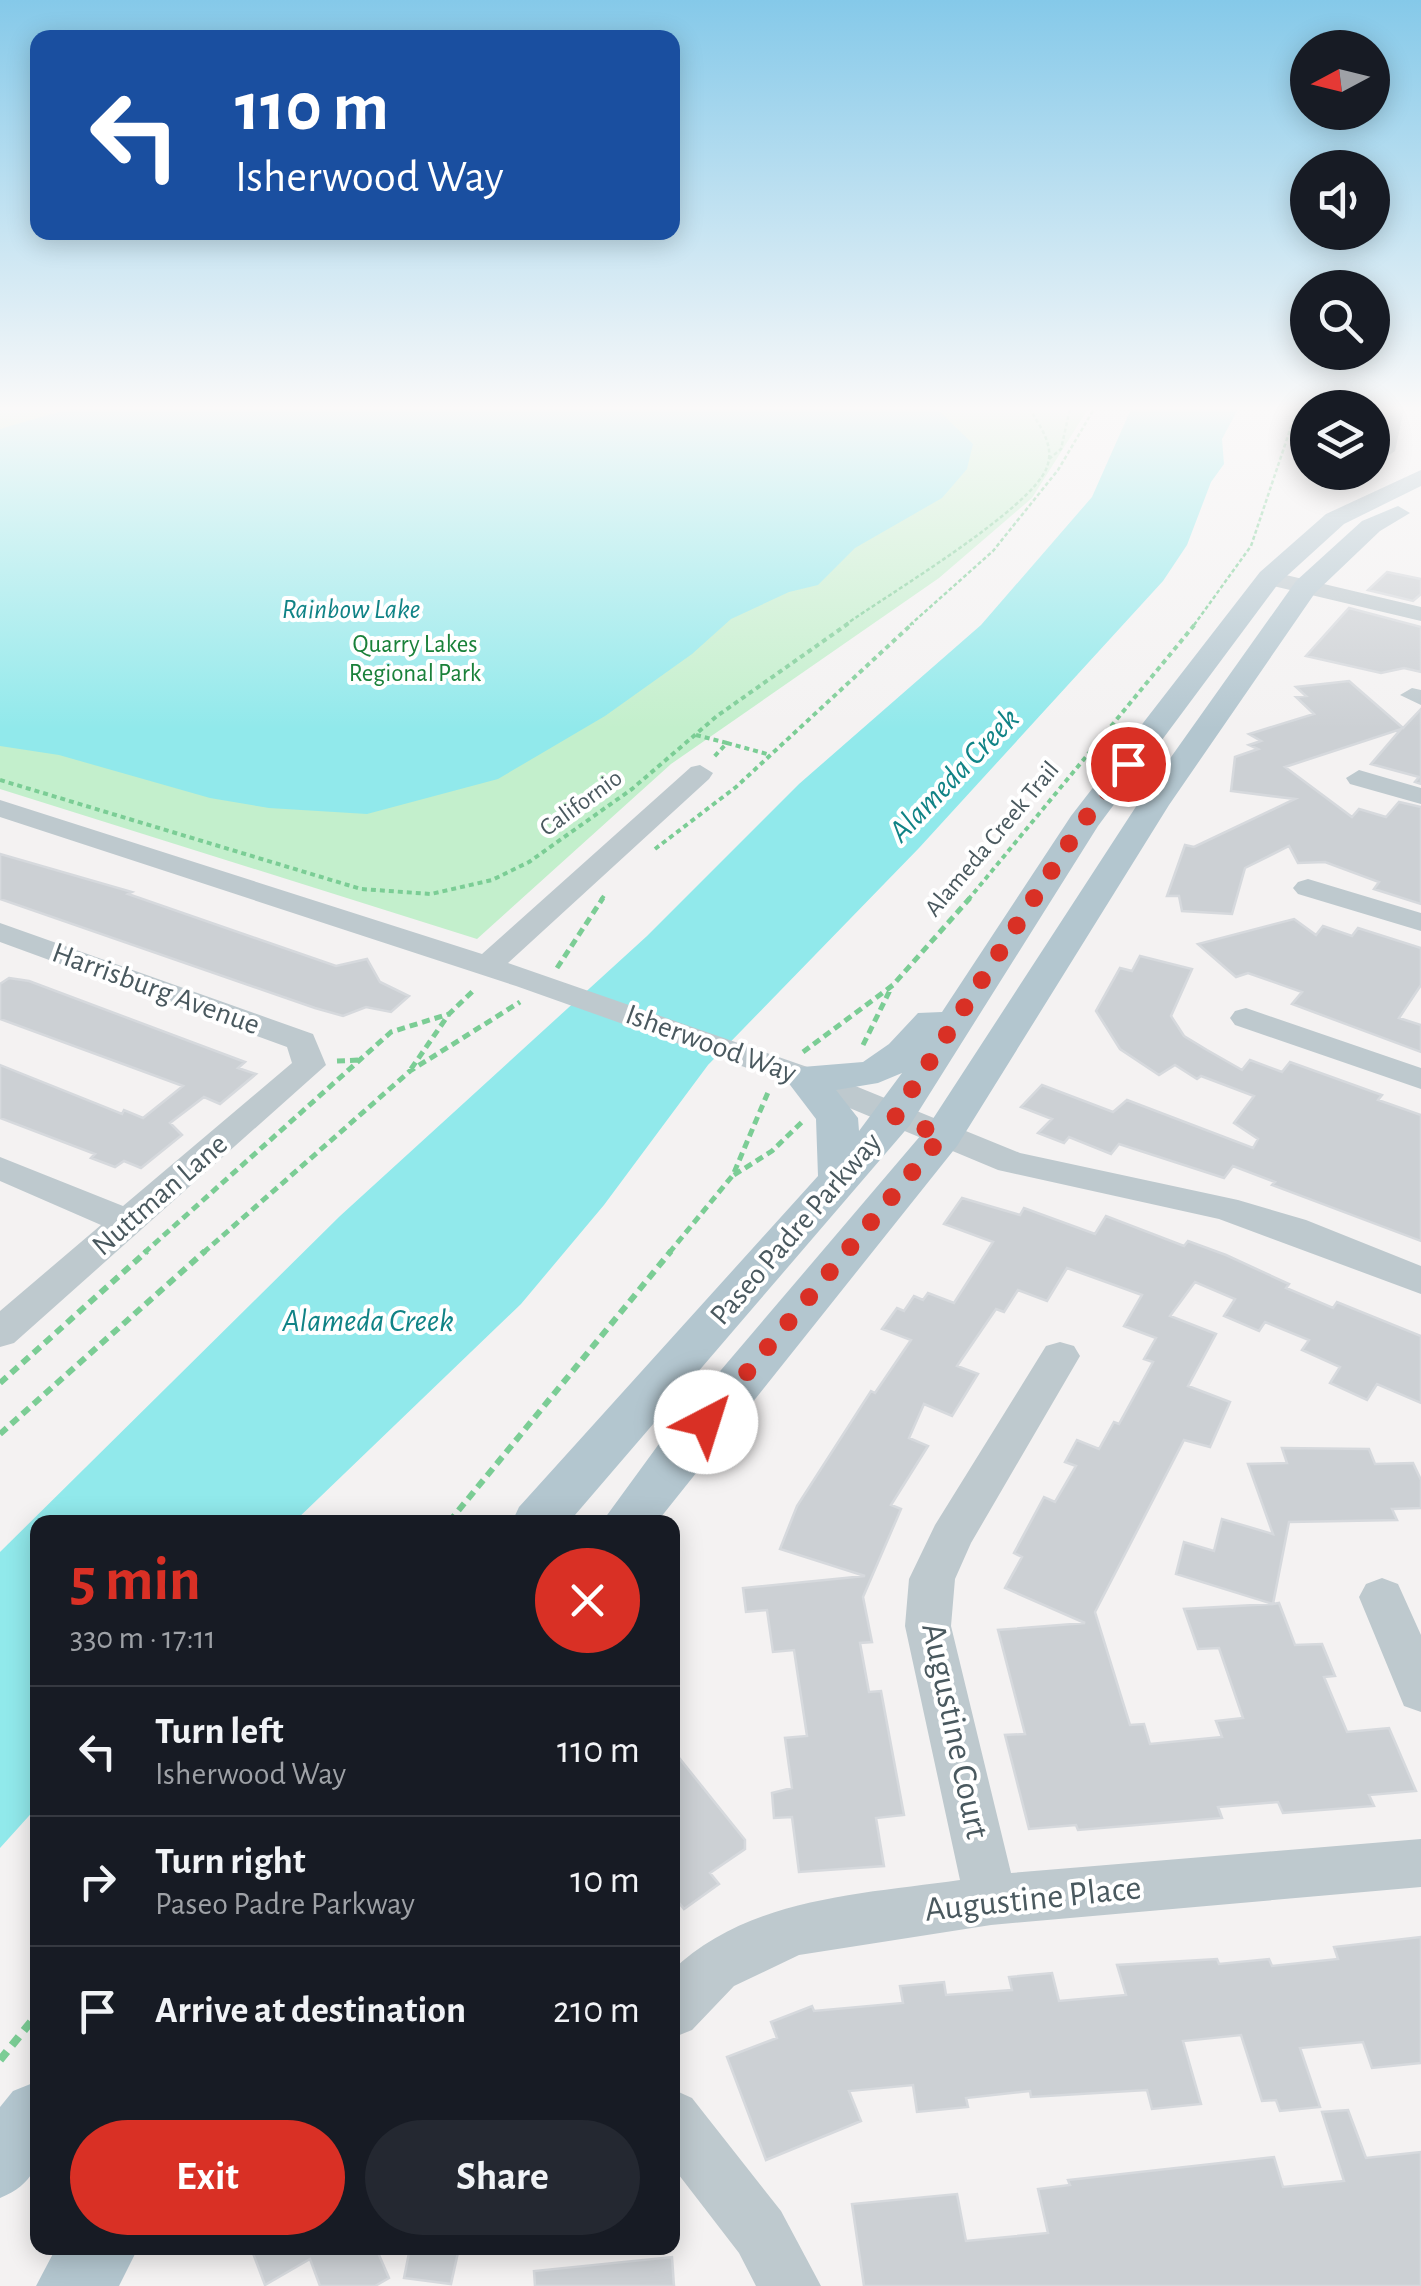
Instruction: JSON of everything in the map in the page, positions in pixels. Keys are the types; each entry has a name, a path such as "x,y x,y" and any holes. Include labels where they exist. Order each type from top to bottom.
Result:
{"main road":[{"name":"Paseo Padre Parkway","path":"544,1515 895,1116 1082,823 1287,583 1334,519 1341,516"},
{"name":"Paseo Padre Parkway","path":"633,1515 682,1450 942,1136 1154,805 1287,583 1392,516"},
{"path":"840,1179 837,1118 817,1083 874,1074 899,1060 956,993 998,955"},
{"path":"0,2162 30,2126"},
{"path":"74,2286 97,2255"}],"street":[{"path":"1287,583 1421,614"},
{"path":"481,978 700,773"},
{"path":"1359,778 1421,796"},
{"name":"Isherwood Way","path":"0,808 481,978 541,984 622,1012 817,1083 1011,1162 1225,1208 1293,1230 1421,1281"},
{"path":"1308,888 1421,922"},
{"name":"Harrisburg Avenue","path":"0,932 301,1042 321,1056"},
{"path":"1246,1018 1421,1079"},
{"name":"Nuttman Lane","path":"0,1333 321,1056"},
{"path":"0,1168 128,1222"},
{"name":"Augustine Court","path":"991,1900 928,1626 932,1579 951,1537 1060,1356"},
{"path":"1382,1597 1421,1691"},
{"name":"Augustine Place","path":"680,2003 715,1967 795,1930 991,1900 1421,1862"},
{"path":"680,2128 760,2232 790,2286"}],"path":[{"name":"Californio","path":"0,780 362,889 430,894 492,880 529,862 632,789 694,734 1002,516"},
{"name":"Alameda Creek Trail","path":"455,1515 733,1176 772,1151 817,1083 892,985 947,926 1162,660 1210,608 1251,546 1261,516"},
{"path":"694,734 768,754"},
{"path":"700,773 727,742"},
{"path":"410,1071 448,1014 481,978"},
{"path":"0,1383 392,1032 448,1014"},
{"path":"321,1056 360,1060"},
{"path":"0,2060 30,2022"}],"green space":[{"name":"Rainbow Lake","path":"0,516 1011,516 939,578 671,764 477,939 0,789"}],"water":[{"name":"Rainbow Lake","path":"0,516 911,516 855,548 818,585 789,592 731,619 692,654 605,716 498,779 367,814 269,808 210,798 59,755 0,746"},
{"name":"Alameda Creek","path":"1076,516 1198,516 1187,545 1163,581 919,848 708,1065 604,1205 521,1304 301,1515 37,1515 340,1216 647,936 799,784 981,625"},
{"name":"Alameda Creek","path":"30,1522 30,1815 0,1848 0,1552"}],"building":[{"path":"1387,572 1421,579 1421,594 1413,601 1368,590"},
{"path":"1349,608 1421,627 1421,672 1404,668 1381,673 1306,656"},
{"path":"1349,681 1403,728 1421,709 1421,784 1415,782 1419,777 1371,764 1401,729 1285,767 1352,817 1359,809 1386,817 1399,802 1421,807 1421,904 1374,889 1379,882 1325,862 1298,863 1289,846 1245,868 1232,914 1182,911 1179,896 1167,896 1185,845 1194,847 1295,799 1231,791 1235,757 1258,749 1249,745 1261,741 1249,734 1314,714 1296,697 1306,696 1296,687"},
{"path":"0,854 132,892 128,894 336,966 367,959 380,982 409,996 391,1012 366,1007 343,1016 0,899"},
{"path":"1294,919 1316,935 1323,926 1352,936 1358,928 1421,948 1421,985 1399,1018 1421,1025 1421,1052 1292,1004 1302,992 1248,973 1236,977 1198,944"},
{"path":"1140,956 1192,969 1171,1016 1184,1036 1242,1070 1250,1060 1282,1072 1290,1062 1382,1095 1378,1100 1421,1115 1421,1241 1272,1185 1275,1182 1233,1166 1224,1178 1119,1144 1111,1154 1069,1137 1064,1143 1038,1133 1052,1119 1021,1107 1042,1085 1113,1112 1127,1100 1253,1148 1258,1139 1234,1123 1254,1096 1201,1076 1197,1079 1175,1065 1159,1075 1120,1049 1096,1011 1120,968 1132,971"},
{"path":"9,978 29,981 245,1062 238,1068 256,1074 220,1104 204,1097 170,1123 182,1135 141,1168 124,1161 115,1167 91,1158 95,1154 0,1118 0,1065 122,1114 124,1110 143,1118 183,1086 0,1019 0,984"},
{"path":"962,1198 1020,1215 1024,1208 1095,1234 1106,1216 1184,1246 1188,1241 1226,1255 1333,1308 1337,1302 1421,1336 1421,1403 1377,1384 1367,1400 1330,1383 1340,1367 1302,1350 1309,1340 1265,1322 1259,1331 1224,1316 1235,1299 1195,1282 1170,1316 1216,1334 1188,1386 1230,1402 1210,1447 1184,1440 1095,1612 1130,1725 1144,1724 1150,1744 1222,1737 1216,1721 1243,1718 1219,1648 1198,1649 1184,1609 1279,1603 1295,1645 1322,1644 1335,1676 1324,1677 1347,1732 1389,1728 1416,1791 1369,1795 1374,1806 1283,1813 1278,1802 1218,1807 1222,1818 1078,1830 1076,1825 1029,1829 1005,1735 1025,1734 998,1630 1085,1623 1005,1588 1022,1557 1014,1553 1044,1497 1055,1502 1076,1466 1065,1462 1077,1440 1099,1449 1114,1422 1119,1424 1153,1362 1144,1359 1156,1338 1124,1326 1142,1295 1067,1268 1047,1301 1018,1290 1004,1312 996,1309 957,1366 978,1374 952,1416 924,1404 909,1438 928,1446 891,1505 901,1509 863,1597 872,1642 860,1643 869,1692 881,1691 904,1815 876,1818 884,1866 799,1872 792,1817 774,1818 772,1793 792,1788 785,1738 807,1736 794,1650 773,1652 767,1610 746,1612 743,1588 865,1576 780,1549 797,1506 871,1391 875,1393 911,1340 882,1329 897,1308 904,1311 914,1296 923,1300 928,1293 954,1303 993,1242 944,1224"},
{"path":"1282,1448 1369,1449 1375,1464 1413,1463 1421,1480 1421,1508 1392,1509 1397,1520 1289,1522 1273,1604 1176,1574 1184,1542 1214,1551 1222,1519 1273,1534 1248,1464 1287,1463"},
{"path":"680,1759 745,1840 745,1849 710,1873 719,1884 684,1909 680,1904"},
{"path":"1421,1937 1421,2063 1372,2068 1363,2042 1300,2048 1320,2107 1280,2111 1276,2100 1262,2101 1241,2035 1183,2041 1201,2104 1152,2109 1147,2090 1031,2097 1030,2091 966,2098 968,2107 917,2112 913,2085 849,2091 861,2121 766,2160 727,2057 777,2038 771,2022 812,2006 814,2011 903,2003 900,1986 944,1982 946,1995 1012,1990 1009,1977 1052,1973 1059,2001 1126,1995 1117,1965 1217,1959 1219,1964 1269,1959 1272,1966 1338,1959 1334,1947"},
{"path":"1348,2110 1366,2158 1421,2152 1421,2286 864,2286 852,2204 957,2194 966,2241 1048,2233 1038,2189 1070,2185 1068,2180 1274,2157 1283,2187 1344,2181 1322,2112"},
{"path":"254,2255 379,2255 389,2278 375,2286 320,2286 310,2259 265,2285"},
{"path":"409,2255 457,2255 451,2284 404,2278"},
{"path":"672,2257 674,2286 535,2286 534,2271"}],"route":[{"path":"706,1422 942,1136 895,1116 1082,823 1128,764"}],"park label":[{"name":"Quarry Lakes Regional Park","path":"415,658"}]}
